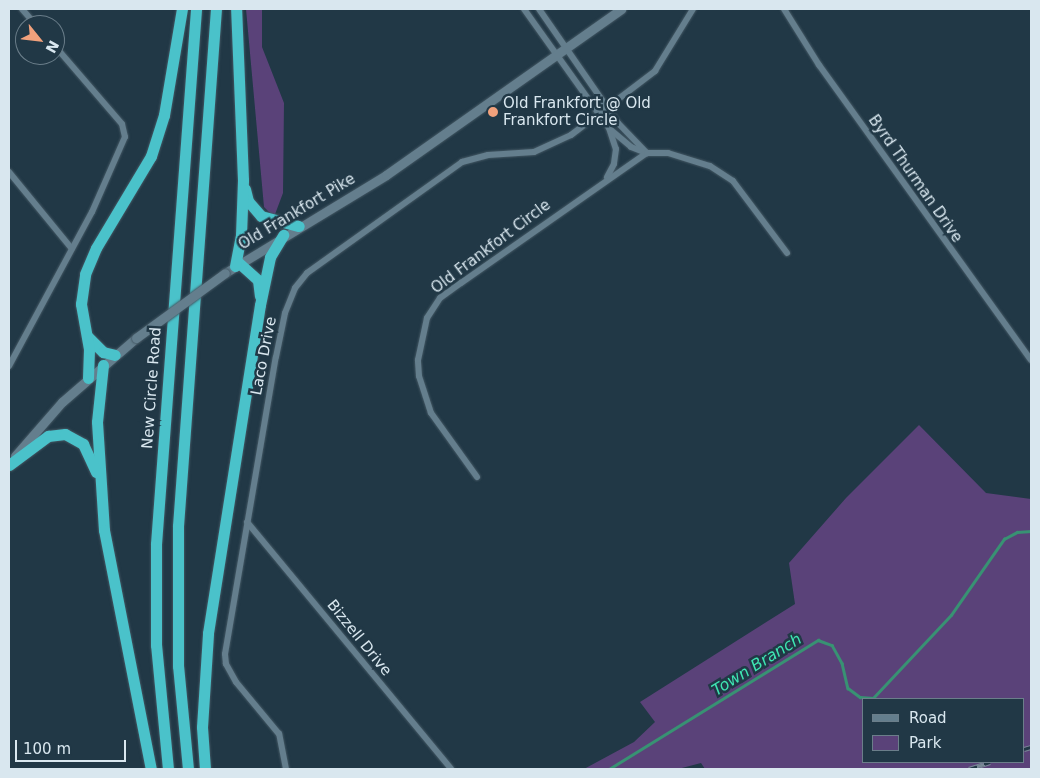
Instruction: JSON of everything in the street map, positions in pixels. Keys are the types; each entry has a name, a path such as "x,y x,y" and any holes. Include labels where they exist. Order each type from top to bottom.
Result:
{"highway":[{"path":"88,378 86,334 82,304 86,269 151,156 164,115 182,9"},
{"name":"New Circle Road","path":"168,769 156,645 156,544 196,9"},
{"path":"188,769 178,666 178,526 216,9"},
{"path":"236,9 243,180 242,235 237,264 258,280 260,305"},
{"path":"243,180 248,201 254,211 266,219 299,226"},
{"path":"205,769 202,727 208,633 260,305 270,257 283,235"},
{"path":"86,334 103,352 115,355"},
{"path":"103,365 97,422 104,530 150,769"},
{"path":"9,465 48,436 69,434 83,444 100,481"}],"main road":[{"name":"Old Frankfort Pike","path":"9,465 62,402 136,338 237,264 386,175 556,53 621,9"}],"street":[{"path":"524,9 610,128 631,147 647,152 668,153 710,166 733,180 787,253"},
{"path":"539,9 618,123 647,152"},
{"name":"Laco Drive","path":"286,769 279,734 236,682 226,664 227,640 285,313 302,278 462,162 488,155 534,152 550,147 609,108 655,72 693,9"},
{"name":"Byrd Thurman Drive","path":"784,9 819,65 1031,360"},
{"path":"9,366 72,249 123,144 125,133 122,124 65,58"},
{"path":"606,178 614,164 616,149 610,128"},
{"name":"Old Frankfort Circle","path":"477,477 431,413 422,393 418,360 428,318 440,298 606,178 647,152"},
{"path":"9,172 72,249"},
{"name":"Bizzell Drive","path":"247,522 451,769"}],"green space":[{"path":"246,9 262,9 262,47 284,103 283,193 274,217 264,207"},
{"path":"919,425 986,493 1031,499 1031,769 705,769 701,763 678,769 584,769 634,742 655,722 640,702 795,604 789,563 846,498"}],"waterway":[{"name":"Town Branch","path":"609,769 818,640 832,645 842,663 848,688 860,697 873,698 951,615 1004,539 1017,532 1031,531"}],"railway":[{"path":"1025,749 1031,747"},
{"path":"969,769 987,763"}],"place":[{"name":"Old Frankfort @ Old Frankfort Circle","path":"493,112"}]}
